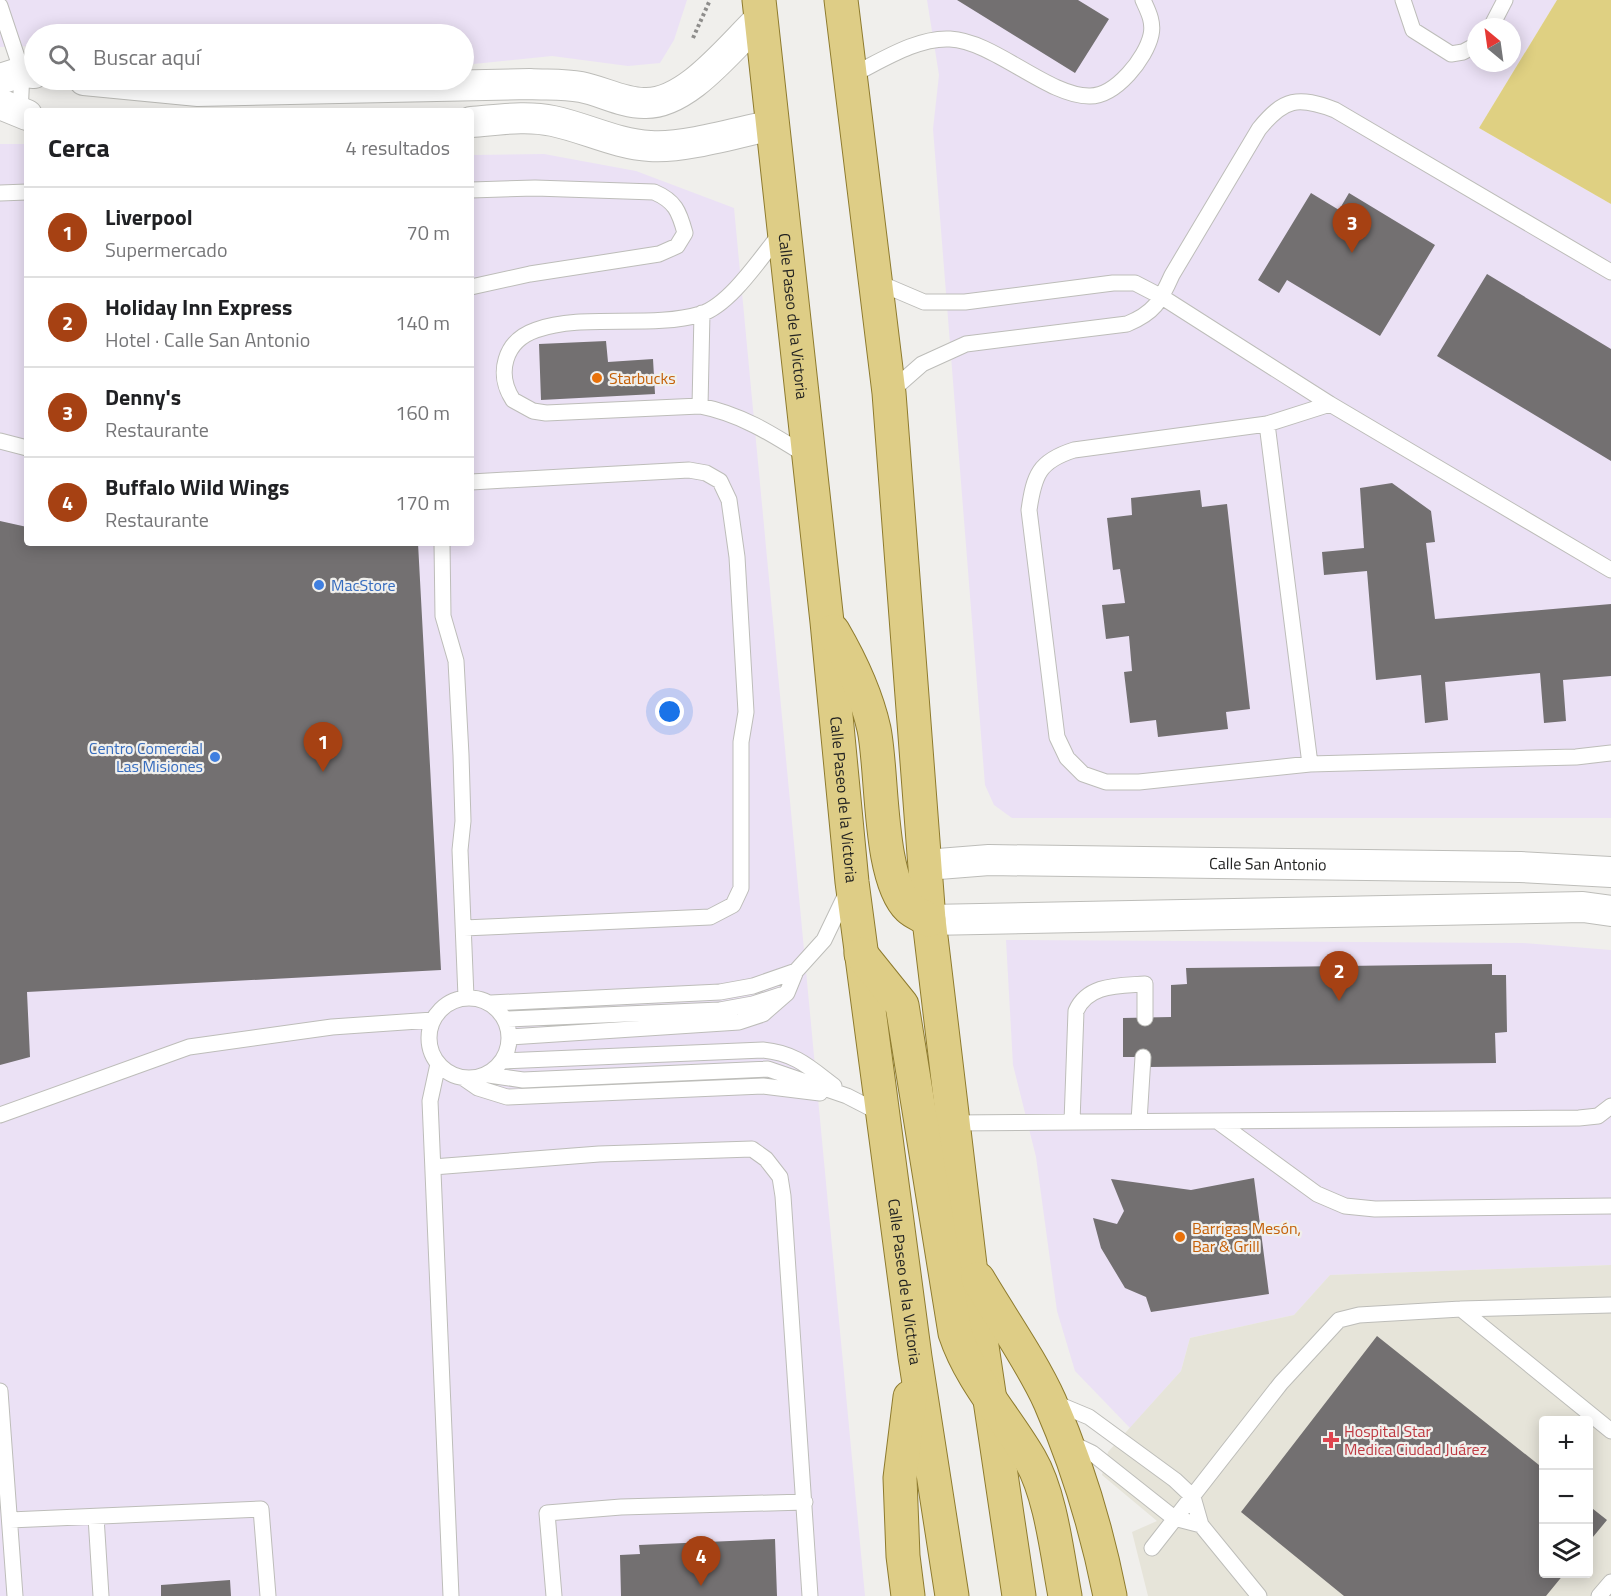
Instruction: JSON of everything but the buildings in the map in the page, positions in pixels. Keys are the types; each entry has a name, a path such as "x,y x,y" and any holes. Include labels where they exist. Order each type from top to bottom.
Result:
{"main road":[{"path":"841,0 848,77 877,282 889,393 929,920 970,1265 1019,1596"},
{"name":"Calle Paseo de la Victoria","path":"760,9 807,457 827,622 852,882 915,1357 952,1596"},
{"path":"827,622 857,674 874,729 888,856 895,888 909,908 929,920"},
{"path":"861,954 902,1005 955,1333 963,1356 990,1403 1031,1460 1045,1500 1065,1596"},
{"path":"970,1265 1049,1400 1082,1486 1103,1560 1110,1596"},
{"path":"908,1596 902,1546 900,1478 915,1357"}],"street":[{"path":"474,85 530,84 582,87 622,100 651,103 674,96 688,88 760,9"},
{"path":"188,90 245,90"},
{"path":"474,123 515,118 544,120 595,135 652,147 704,140 772,125"},
{"name":"Calle San Antonio","path":"926,865 989,860 1553,868 1611,872"},
{"path":"929,920 1571,907 1611,911"}],"lane":[{"path":"848,77 907,49 932,40 952,39 977,46 1070,92 1091,96 1115,88 1130,75 1151,35 1151,16 1143,0"},
{"path":"1403,0 1413,30 1451,54 1467,50"},
{"path":"1496,18 1505,0"},
{"path":"0,6 19,75 16,111"},
{"path":"889,393 922,364 966,344 1127,324 1147,315 1162,297 1172,275 1259,129 1272,112 1289,102 1308,100 1335,110 1611,272"},
{"path":"474,190 535,188 654,192 670,199 679,212 685,233 677,246 659,254 530,274 474,286"},
{"path":"0,193 24,192"},
{"path":"783,231 727,297 702,313 680,318 573,324 536,330 514,344 503,366 507,391 513,400 533,411 546,413 700,406 740,417 807,457"},
{"path":"877,282 924,302 965,302 1113,284 1135,284 1162,297 1330,404 1611,570"},
{"path":"700,406 702,313"},
{"path":"1330,404 1267,424 1074,450 1053,457 1040,470 1033,486 1029,510 1057,737 1067,758 1083,774 1106,782 1139,782 1310,764 1565,758 1611,753"},
{"path":"1267,424 1310,764"},
{"path":"0,441 24,447"},
{"path":"464,928 710,917 733,905 741,888 741,742 746,712 737,557 729,500 720,481 705,473 689,470 474,482"},
{"path":"442,546 443,616 457,673 463,821 460,850 466,997"},
{"path":"510,1036 739,1022 763,1014 787,993 796,971 824,940 852,882"},
{"path":"796,971 753,986 720,992 491,1003 466,997 447,1004 433,1020 428,1035 430,1051 438,1064 448,1073 465,1079 478,1089 507,1097 764,1086 847,1096"},
{"path":"1072,1122 1076,1011 1081,999 1099,989 1145,984 1145,1017"},
{"path":"506,1019 720,1010 753,1004 787,993"},
{"path":"489,1075 503,1061 509,1049 510,1036 506,1019 491,1003"},
{"path":"0,1115 189,1047 332,1027 433,1020"},
{"path":"503,1061 763,1050 784,1052 799,1059 847,1096"},
{"path":"1139,1121 1143,1057"},
{"path":"438,1064 430,1101 451,1596"},
{"path":"465,1079 489,1075 523,1080 768,1069 847,1096 882,1114"},
{"path":"953,1123 1579,1118 1598,1116 1611,1106"},
{"path":"1217,1121 1317,1194 1345,1206 1375,1209 1611,1206"},
{"path":"433,1167 688,1150 752,1149 766,1159 780,1177 783,1196 810,1596"},
{"path":"1595,1304 1611,1317"},
{"path":"1152,1548 1281,1383 1339,1320 1359,1315 1461,1309 1611,1305"},
{"path":"1461,1309 1611,1431"},
{"path":"0,1390 16,1593"},
{"path":"1049,1400 1089,1417 1155,1464 1193,1497 1201,1525 1259,1596"},
{"path":"1065,1440 1092,1453 1174,1518 1201,1525"},
{"path":"554,1596 547,1513 621,1507 805,1502"},
{"path":"10,1520 261,1509 268,1596"},
{"path":"96,1517 101,1596"},
{"path":"1599,1596 1611,1582"}],"shaded area":[{"path":"0,0 687,0 674,40 660,63 628,66 552,56 474,64 474,24 24,24 24,46 0,47"},
{"path":"927,0 1557,0 1521,59 1521,18 1467,18 1467,72 1513,72 1479,128 1611,204 1611,818 1012,818 994,805 985,785 933,129 939,75"},
{"path":"1557,0 1611,0 1611,204 1479,128 1513,72 1521,72 1521,59"},
{"path":"0,144 24,144 24,546 474,546 474,155 544,154 636,171 734,208 865,1596 0,1596"},
{"path":"1006,940 1523,943 1611,950 1611,1265 1330,1275 1294,1315 1190,1338 1181,1371 1130,1428 1075,1371 1057,1311 1036,1157 1013,1065"},
{"name":"Hospital Star Medica Ciudad Juárez","path":"1611,1265 1611,1596 1148,1596 1132,1532 1157,1521 1102,1475 1108,1452 1181,1371 1190,1338 1294,1315 1330,1275"}],"place":[{"name":"Denny's","path":"1352,253"},
{"name":"Starbucks","path":"597,378"},
{"name":"MacStore","path":"319,585"},
{"name":"Centro Comercial Las Misiones","path":"215,757"},
{"name":"Liverpool","path":"323,772"},
{"name":"Holiday Inn Express","path":"1339,1001"},
{"name":"Barrigas Mesón, Bar & Grill","path":"1180,1237"},
{"name":"Hospital Star Medica Ciudad Juárez","path":"1331,1440"},
{"name":"Buffalo Wild Wings","path":"701,1586"}]}
